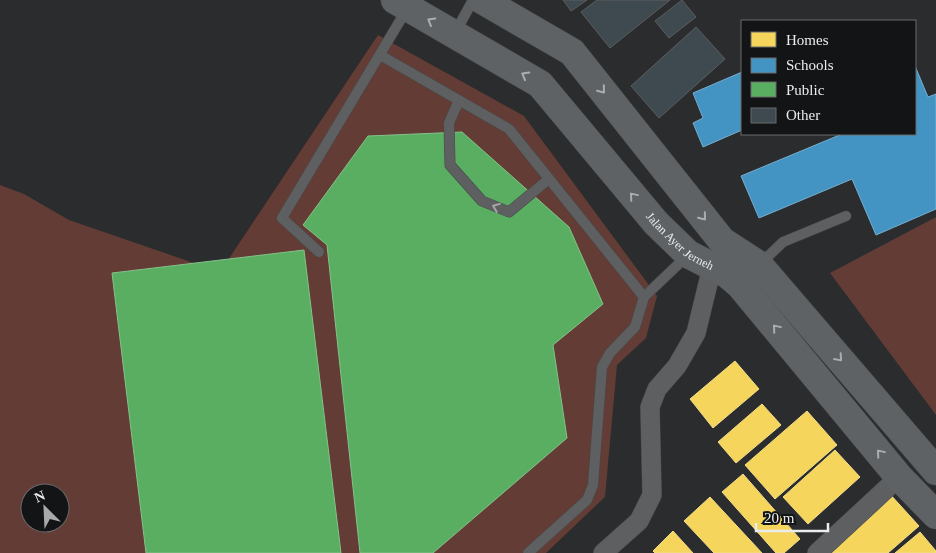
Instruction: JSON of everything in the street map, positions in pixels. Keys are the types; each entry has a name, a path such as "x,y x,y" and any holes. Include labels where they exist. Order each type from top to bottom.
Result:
{"main road":[{"name":"Jalan Ayer Jerneh","path":"482,0 572,52 749,275 899,477 936,515"},
{"name":"Jalan Ayer Jerneh","path":"405,2 454,34 540,84 656,224 688,254 727,274 749,275 936,471"}],"street":[{"path":"604,553 639,521 652,495 650,407 657,389 677,366 696,333 712,267"},
{"path":"817,553 899,477"}],"lane":[{"path":"454,34 473,0"},
{"path":"319,252 282,218 380,55 405,2"},
{"path":"380,55 509,129 644,297"},
{"path":"459,100 449,123 450,165 482,202 509,212 549,179"},
{"path":"749,275 783,242 846,216"},
{"path":"528,553 587,500 593,485 602,367 610,352 635,327 644,297 688,254"}],"shaded area":[{"path":"378,35 524,116 657,296 646,338 617,365 605,497 546,553 0,553 0,185 24,194 69,220 220,272"},
{"path":"936,217 936,415 830,273"}],"building: Homes":[{"path":"735,361 759,389 713,428 690,399"},
{"path":"762,404 781,425 736,463 718,442"},
{"path":"807,411 837,445 775,499 745,465"},
{"path":"835,450 860,477 808,524 783,497"},
{"path":"743,474 800,539 784,553 776,553 722,492"},
{"path":"889,493 919,526 888,553 821,553"},
{"path":"710,497 762,553 714,553 684,521"},
{"path":"673,531 693,553 655,553 653,551"},
{"path":"920,532 936,553 895,553"}],"building: Schools":[{"path":"916,68 928,97 936,94 936,209 876,235 852,179 759,218 741,176 840,135 916,135"},
{"path":"741,72 741,130 703,147 693,123 703,118 693,93"}],"building: Public":[{"path":"462,132 569,227 603,304 553,345 567,438 433,553 360,553 327,245 303,225 368,136"},
{"path":"304,250 341,553 146,553 112,273"}],"building: Other":[{"path":"563,0 587,0 571,11"},
{"path":"597,0 670,0 610,48 581,12"},
{"path":"682,0 696,17 669,38 655,21"},
{"path":"696,27 725,59 659,118 631,86"}]}
